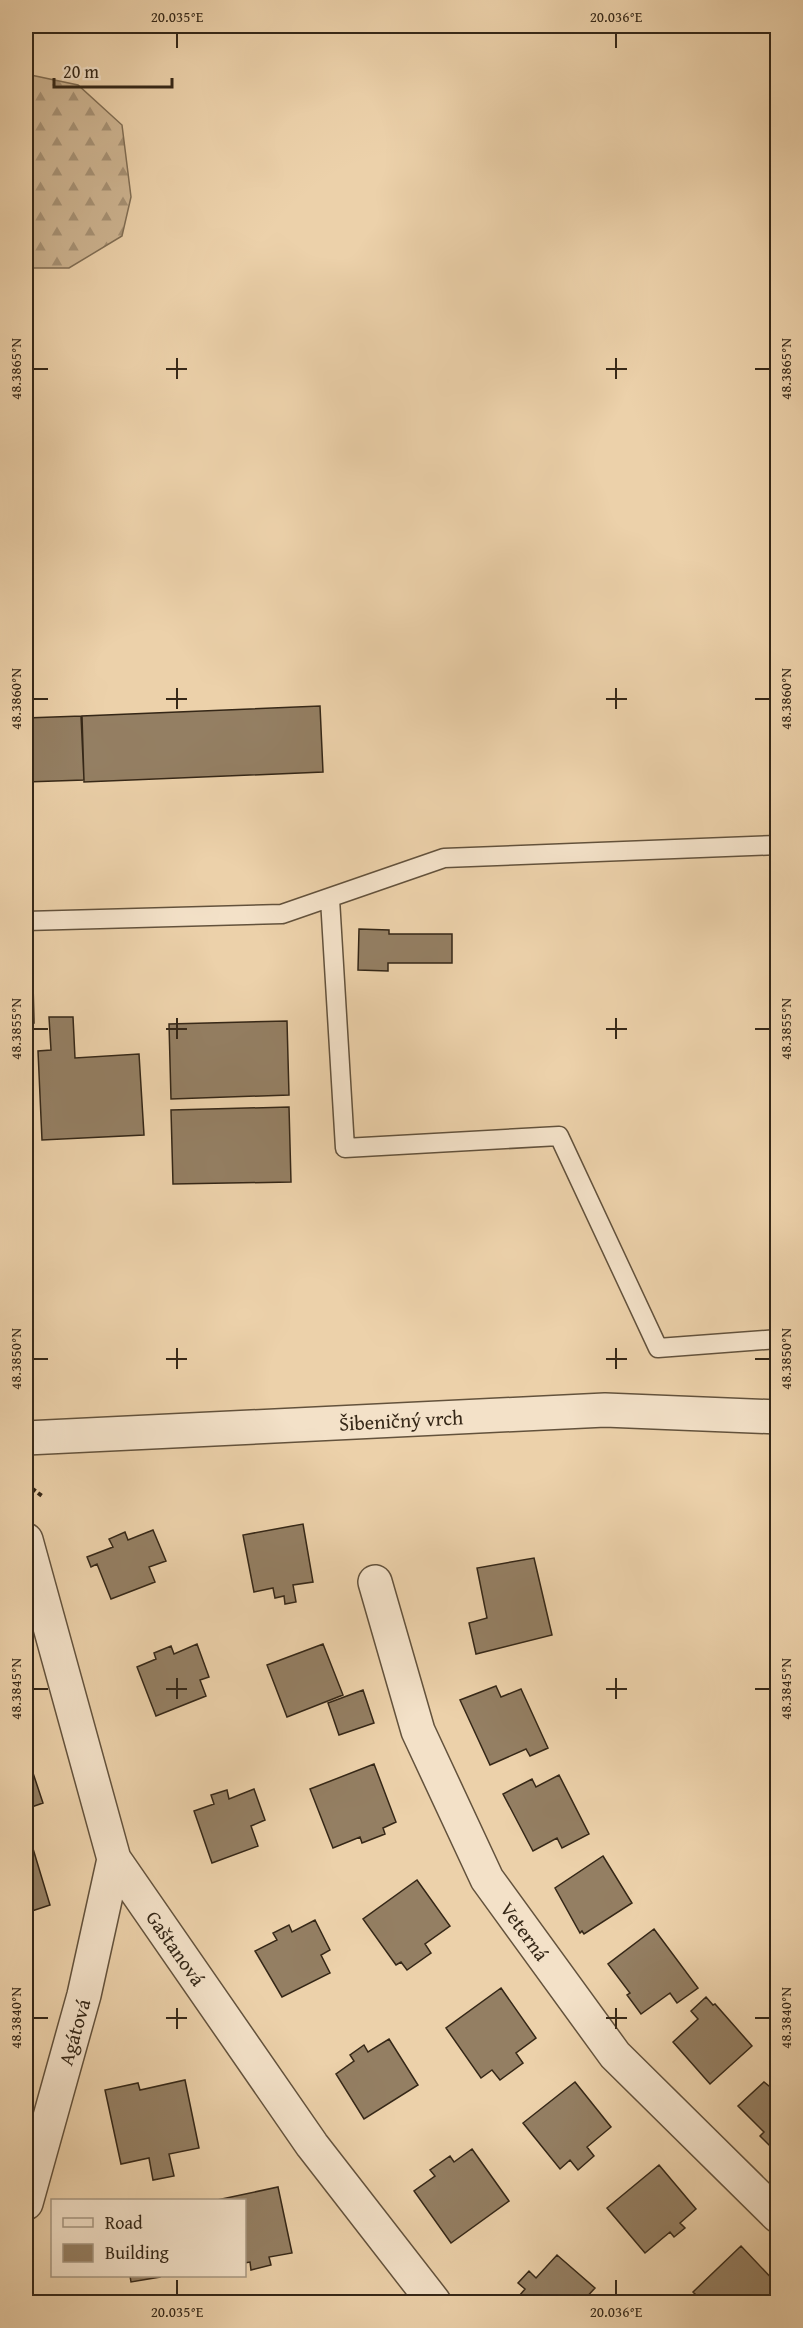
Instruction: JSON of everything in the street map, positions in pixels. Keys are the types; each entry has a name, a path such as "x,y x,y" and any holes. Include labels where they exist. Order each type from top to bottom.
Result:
{"street":[{"name":"Šibeničný vrch","path":"26,1438 605,1410 777,1417"},
{"name":"Gaštanová","path":"26,1540 114,1859 312,2145 434,2302"},
{"name":"Veterná","path":"375,1582 418,1731 487,1879 615,2055 777,2216"},
{"name":"Agátová","path":"26,2203 84,1995 114,1859"}],"lane":[{"path":"26,921 282,915 444,858 777,845"},
{"path":"330,899 345,1148 559,1136 658,1348 777,1339"}],"path":[{"path":"26,1484 42,1497"}],"green space":[{"path":"26,74 78,85 122,125 131,197 122,236 69,268 26,268"}],"building":[{"path":"320,706 323,772 84,782 82,716"},
{"path":"81,716 84,780 26,782 26,718"},
{"path":"359,929 389,930 389,934 452,934 452,963 388,963 388,971 358,970"},
{"path":"26,943 32,943 34,1023 26,1023"},
{"path":"49,1017 73,1017 75,1058 139,1054 144,1135 42,1140 38,1051 51,1050"},
{"path":"287,1021 289,1095 171,1099 169,1024"},
{"path":"289,1107 291,1182 173,1184 171,1110"},
{"path":"303,1524 313,1582 293,1585 296,1602 285,1604 284,1596 275,1598 273,1588 254,1592 243,1535"},
{"path":"153,1530 166,1561 149,1567 155,1582 111,1599 97,1564 91,1567 87,1557 113,1547 109,1539 125,1532 128,1540"},
{"path":"534,1558 552,1635 476,1654 469,1623 487,1618 477,1568"},
{"path":"197,1644 209,1677 200,1680 206,1696 156,1716 137,1667 156,1659 154,1653 171,1646 174,1654"},
{"path":"323,1644 343,1695 287,1717 267,1665"},
{"path":"496,1686 501,1697 521,1689 548,1748 530,1756 526,1749 490,1765 460,1700"},
{"path":"363,1690 374,1723 339,1735 328,1703"},
{"path":"26,1752 43,1803 26,1809"},
{"path":"374,1764 396,1822 383,1828 385,1834 362,1843 360,1837 333,1848 310,1789"},
{"path":"559,1775 589,1834 562,1848 557,1838 533,1851 503,1794 532,1779 536,1787"},
{"path":"254,1789 265,1820 251,1826 258,1846 212,1863 194,1811 214,1804 211,1795 227,1790 229,1799"},
{"path":"31,1842 50,1905 26,1913 26,1843"},
{"path":"603,1856 632,1903 584,1934 582,1931 580,1933 555,1888"},
{"path":"417,1880 450,1926 425,1944 431,1953 407,1970 401,1962 396,1965 363,1919"},
{"path":"315,1920 330,1950 321,1955 330,1973 282,1997 255,1951 277,1940 273,1933 289,1925 292,1932"},
{"path":"654,1929 698,1988 677,2003 670,1993 641,2014 627,1995 630,1993 608,1964"},
{"path":"501,1988 536,2038 516,2053 523,2063 500,2080 492,2070 481,2078 446,2028"},
{"path":"706,1997 752,2046 710,2084 673,2042 698,2019 691,2011"},
{"path":"389,2039 418,2085 364,2119 336,2074 354,2061 350,2055 364,2045 368,2052"},
{"path":"778,2078 778,2154 760,2136 764,2132 738,2106 764,2082 769,2086"},
{"path":"185,2080 199,2148 169,2154 174,2176 153,2180 149,2158 121,2164 105,2090 138,2083 140,2090"},
{"path":"575,2082 611,2127 587,2147 594,2156 578,2170 570,2160 560,2169 523,2123"},
{"path":"472,2149 509,2201 451,2243 414,2191 435,2176 430,2170 450,2156 454,2162"},
{"path":"659,2165 696,2209 680,2223 685,2228 674,2237 670,2232 645,2253 607,2208"},
{"path":"278,2187 292,2253 269,2257 271,2265 251,2270 250,2262 246,2263 246,2199 222,2199"},
{"path":"741,2246 778,2285 778,2293 768,2302 703,2302 693,2292"},
{"path":"557,2255 595,2288 582,2302 514,2302 525,2289 518,2283 529,2271 536,2278"},
{"path":"130,2277 160,2277 131,2282"}]}
